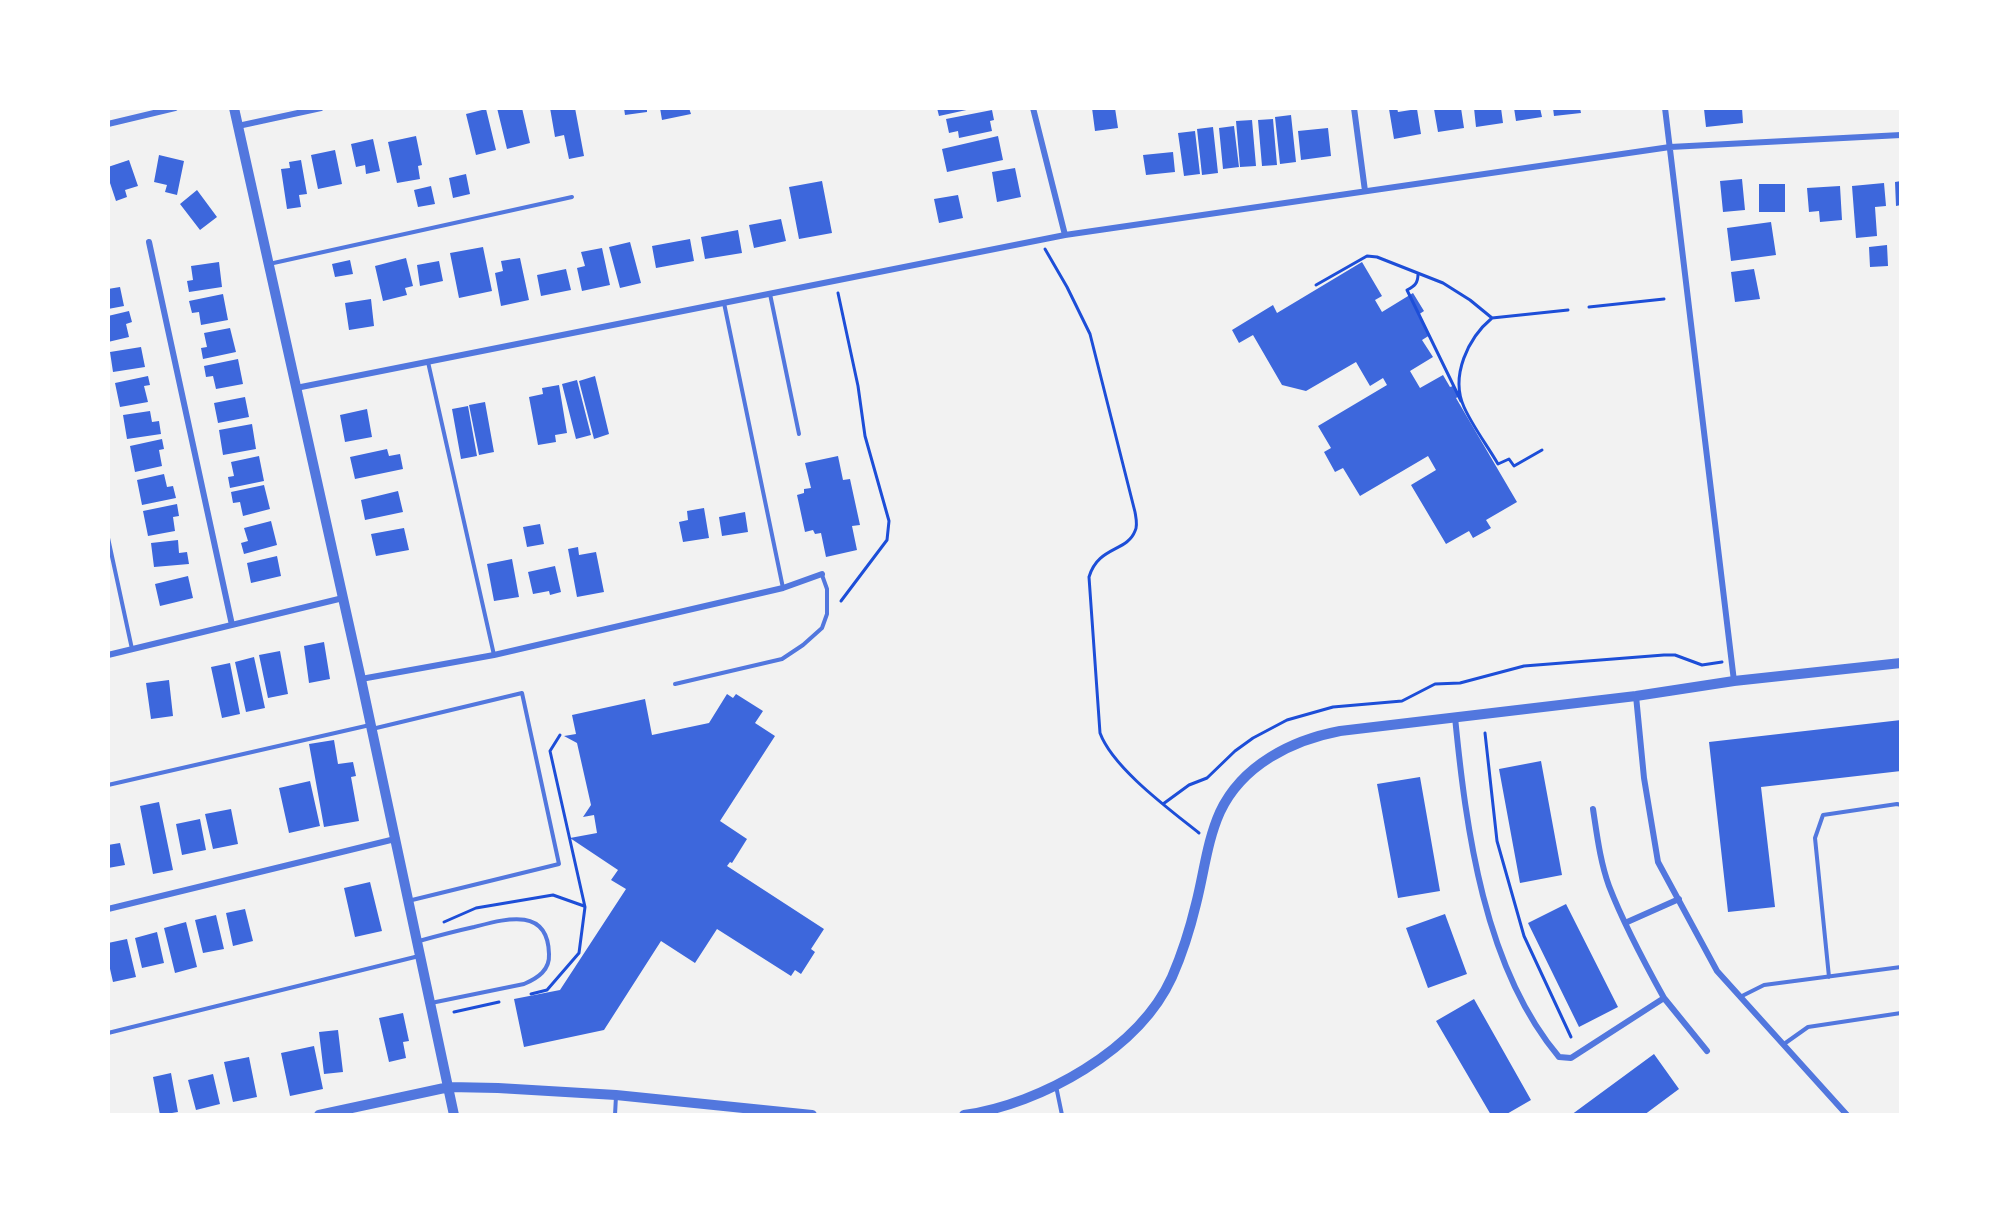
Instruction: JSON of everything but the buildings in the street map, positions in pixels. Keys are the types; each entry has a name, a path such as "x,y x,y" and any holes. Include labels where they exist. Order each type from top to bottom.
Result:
{"street":[{"path":"108,124 175,108"},
{"path":"234,108 361,679 454,1115"},
{"path":"238,126 321,108"},
{"path":"1033,108 1065,235"},
{"path":"1354,108 1365,191"},
{"path":"1665,108 1734,681"},
{"path":"296,388 1065,235 1670,147 1901,135"},
{"path":"149,242 232,626"},
{"path":"361,679 494,655 783,588 822,574"},
{"path":"108,656 343,598"},
{"path":"964,1115 1000,1107 1056,1085 1085,1069 1111,1051 1157,1005 1172,977 1185,943 1197,904 1210,842 1221,810 1248,774 1280,751 1320,735 1455,716 1636,696 1734,681 1901,663"},
{"path":"1636,696 1644,778 1658,862 1717,971 1848,1115"},
{"path":"1455,716 1465,810 1481,885 1503,956 1521,998 1550,1046 1559,1057 1571,1058 1664,998"},
{"path":"1593,809 1608,884 1625,923 1664,998 1707,1052"},
{"path":"108,909 394,839"},
{"path":"1625,923 1679,899"},
{"path":"319,1115 449,1087 616,1095 812,1115"}],"lane":[{"path":"269,264 572,197"},
{"path":"770,294 799,434"},
{"path":"724,303 783,588"},
{"path":"427,362 494,655"},
{"path":"108,538 132,650"},
{"path":"675,684 782,659 803,645 822,628 827,614 827,589 822,574"},
{"path":"108,785 522,693 559,864 408,901"},
{"path":"1829,976 1815,838 1823,815 1901,805"},
{"path":"417,941 513,917 534,922 544,931 549,944 549,958 538,978 524,984 430,1003"},
{"path":"108,1033 420,956"},
{"path":"1739,997 1764,985 1901,968"},
{"path":"1784,1044 1808,1027 1901,1013"},
{"path":"1056,1085 1062,1115"},
{"path":"615,1115 616,1095"}],"path":[{"path":"1040,240 1090,334 1135,512 1136,530 1131,537 1096,560 1089,577 1100,733 1108,749 1122,765 1163,804 1210,842"},
{"path":"1316,285 1367,256 1377,257 1452,289 1492,318"},
{"path":"1418,274 1415,286 1407,290 1463,405 1498,464 1509,459 1514,466 1542,450"},
{"path":"838,293 858,386 865,436 890,521 887,540 841,601"},
{"path":"1589,307 1664,298"},
{"path":"1463,405 1459,380 1465,356 1473,337 1492,318 1568,310"},
{"path":"1163,804 1189,785 1207,778 1253,738 1287,720 1333,707 1402,701 1435,684 1460,683 1524,666 1665,655 1676,655 1702,665 1731,660"},
{"path":"1485,733 1497,841 1521,926 1571,1037"},
{"path":"523,996 547,990 579,953 585,907 550,751 560,735"},
{"path":"434,926 476,908 553,895 585,907"},
{"path":"454,1012 500,1001"}]}
